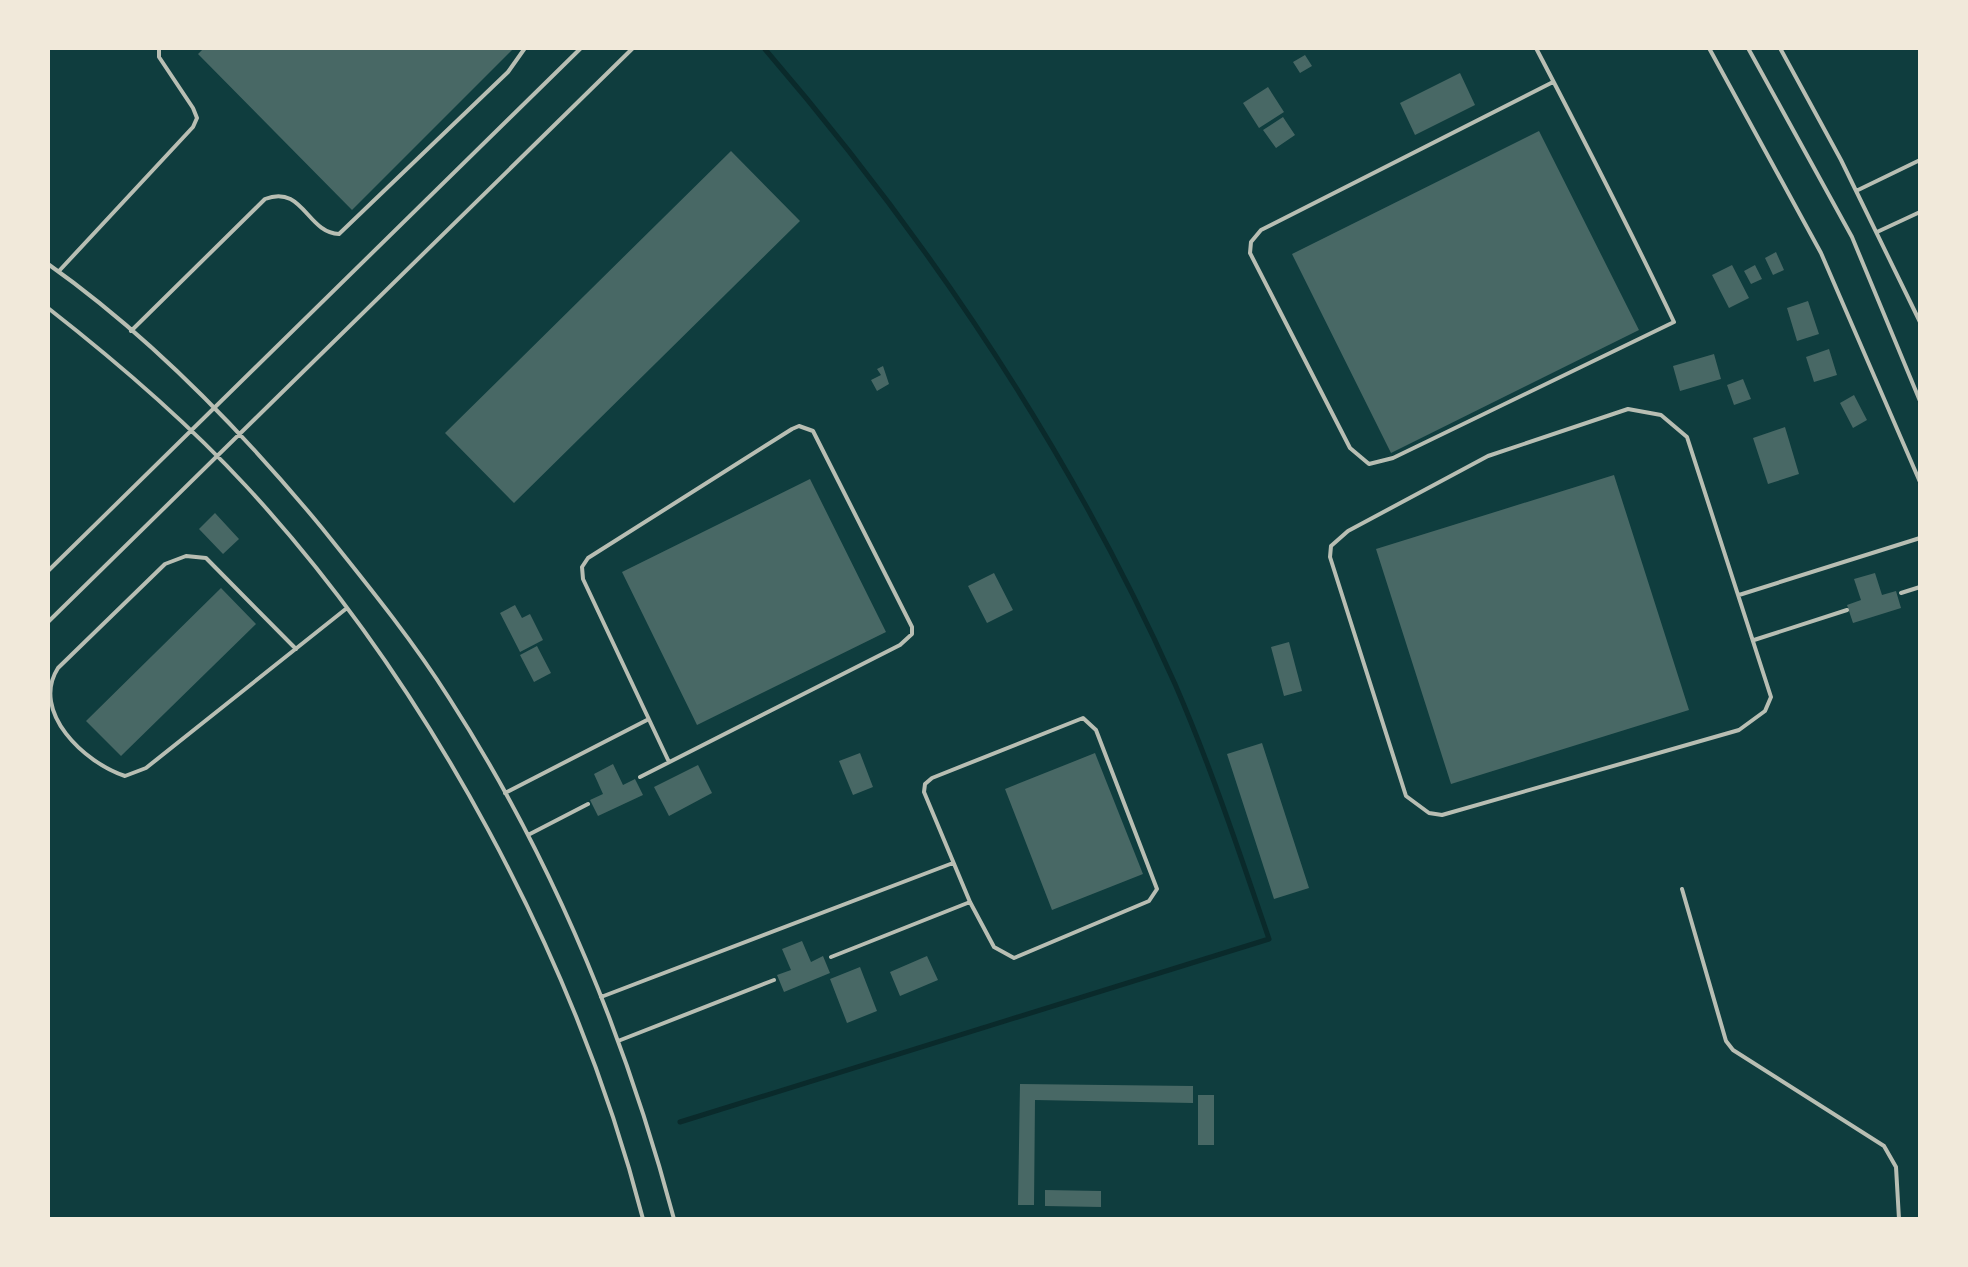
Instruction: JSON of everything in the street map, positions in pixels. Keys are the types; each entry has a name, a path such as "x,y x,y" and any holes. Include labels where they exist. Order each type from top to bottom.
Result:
{"lane":[{"path":"59,271 193,127 197,118 193,108 159,57 159,48"},
{"path":"131,331 265,199 279,194 288,196 328,233 339,234 508,72 525,48"},
{"path":"48,571 581,48"},
{"path":"48,622 633,48"},
{"path":"1536,48 1674,322 1393,458 1369,464 1350,448 1250,253 1251,242 1261,230 1310,204 1553,82"},
{"path":"1709,48 1821,253 1920,482"},
{"path":"1748,48 1852,237 1920,401"},
{"path":"1780,48 1877,232 1920,322"},
{"path":"1856,191 1920,160"},
{"path":"1877,232 1920,212"},
{"path":"48,264 131,331 241,435 378,598 449,697 528,835 581,944 618,1041 674,1219"},
{"path":"48,308 191,431 247,486 347,608 412,703 477,811 542,935 589,1056 643,1219"},
{"path":"1628,409 1645,410 1675,425 1687,437 1739,595 1771,697 1765,711 1739,730 1442,815 1429,813 1406,796 1330,557 1331,546 1348,531 1488,456 1628,409"},
{"path":"640,777 900,645 912,634 912,627 813,431 799,426 792,429 588,558 582,567 583,579 669,762"},
{"path":"1739,595 1920,538"},
{"path":"296,649 206,558 186,556 165,564 58,668 50,682 48,699 53,714 65,730 104,769 125,776 146,768 296,649 347,608"},
{"path":"1901,593 1920,587"},
{"path":"1753,641 1847,610"},
{"path":"1083,718 1090,722 1157,889 1153,897 1014,958 994,947 953,863 924,792 925,784 932,778 1072,719 1083,718"},
{"path":"505,793 647,720"},
{"path":"528,835 588,804"},
{"path":"601,997 953,863"},
{"path":"1682,889 1726,1041 1733,1050 1884,1146 1896,1167 1899,1219"},
{"path":"831,957 970,902"},
{"path":"618,1041 774,980"}],"building":[{"path":"204,48 514,48 352,210 198,54"},
{"path":"1305,55 1312,66 1300,73 1293,62"},
{"path":"1460,73 1475,105 1415,135 1400,103"},
{"path":"1268,87 1284,112 1259,128 1243,103"},
{"path":"1283,117 1295,135 1276,148 1263,130"},
{"path":"1539,131 1639,330 1391,453 1292,254"},
{"path":"731,151 800,221 514,503 445,433"},
{"path":"1776,252 1784,270 1773,275 1765,258"},
{"path":"1732,265 1749,298 1729,308 1712,275"},
{"path":"1755,265 1762,279 1751,284 1744,271"},
{"path":"1808,301 1819,334 1797,341 1787,308"},
{"path":"1829,349 1837,375 1814,382 1806,357"},
{"path":"1714,354 1721,379 1680,391 1673,366"},
{"path":"883,366 889,384 877,391 871,380 881,375 877,369"},
{"path":"1743,379 1751,399 1734,405 1727,385"},
{"path":"1854,395 1867,420 1853,428 1840,403"},
{"path":"1785,427 1799,474 1768,484 1753,438"},
{"path":"1614,475 1689,710 1451,784 1376,549"},
{"path":"810,479 886,632 697,725 622,572"},
{"path":"215,513 239,539 223,554 199,529"},
{"path":"994,573 1013,610 987,623 968,586"},
{"path":"1875,573 1882,595 1896,591 1901,608 1853,623 1847,605 1861,600 1854,579"},
{"path":"221,588 256,624 121,756 86,721"},
{"path":"515,605 522,618 530,614 543,640 520,652 500,613"},
{"path":"1289,642 1302,691 1284,696 1271,647"},
{"path":"537,646 551,673 534,682 520,655"},
{"path":"1262,743 1309,888 1274,899 1227,754"},
{"path":"860,753 873,787 853,795 839,761"},
{"path":"1095,753 1143,874 1052,910 1005,789"},
{"path":"613,764 623,785 635,779 643,795 598,816 590,800 603,794 594,774"},
{"path":"698,765 712,793 669,816 654,787"},
{"path":"802,941 811,962 823,956 830,973 784,992 777,975 791,970 782,949"},
{"path":"927,956 938,980 900,996 890,972"},
{"path":"860,967 877,1011 847,1023 830,979"},
{"path":"1020,1084 1193,1086 1193,1103 1035,1100 1034,1205 1018,1205"},
{"path":"1198,1095 1214,1095 1214,1145 1198,1145"},
{"path":"1045,1190 1101,1191 1101,1207 1045,1206"}],"waterway":[{"path":"680,1122 1269,939 1225,811 1175,684 1090,513 1043,431 940,273 884,196 764,48"}]}
